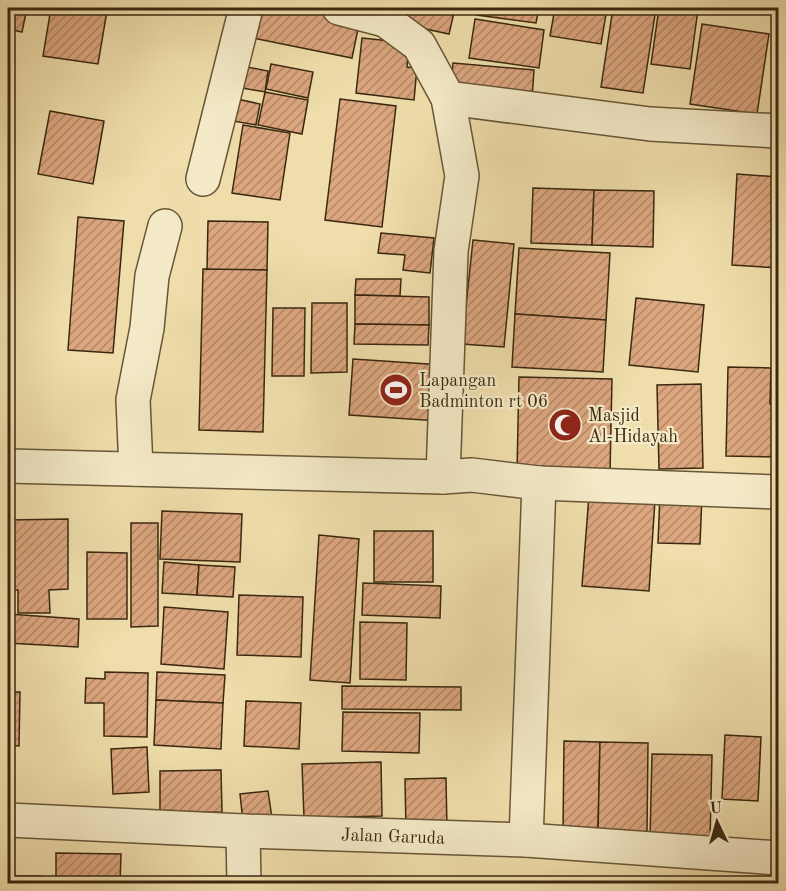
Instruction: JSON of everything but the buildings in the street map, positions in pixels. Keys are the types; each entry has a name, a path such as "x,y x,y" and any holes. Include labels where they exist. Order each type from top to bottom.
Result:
{"street":[{"path":"203,179 246,8"},
{"path":"339,8 385,20 419,45 448,98 462,176 452,251 443,477"},
{"path":"448,98 650,124 778,131"},
{"path":"136,469 133,400 147,328 152,276 165,226"},
{"path":"8,466 443,477 472,475 538,483 778,492"},
{"path":"526,840 538,483"},
{"name":"Jalan Garuda","path":"8,820 243,831 526,840 778,858"},
{"path":"243,831 244,884"}],"place":[{"name":"Lapangan Badminton rt 06","path":"396,390"},
{"name":"Masjid Al-Hidayah","path":"565,425"}]}
